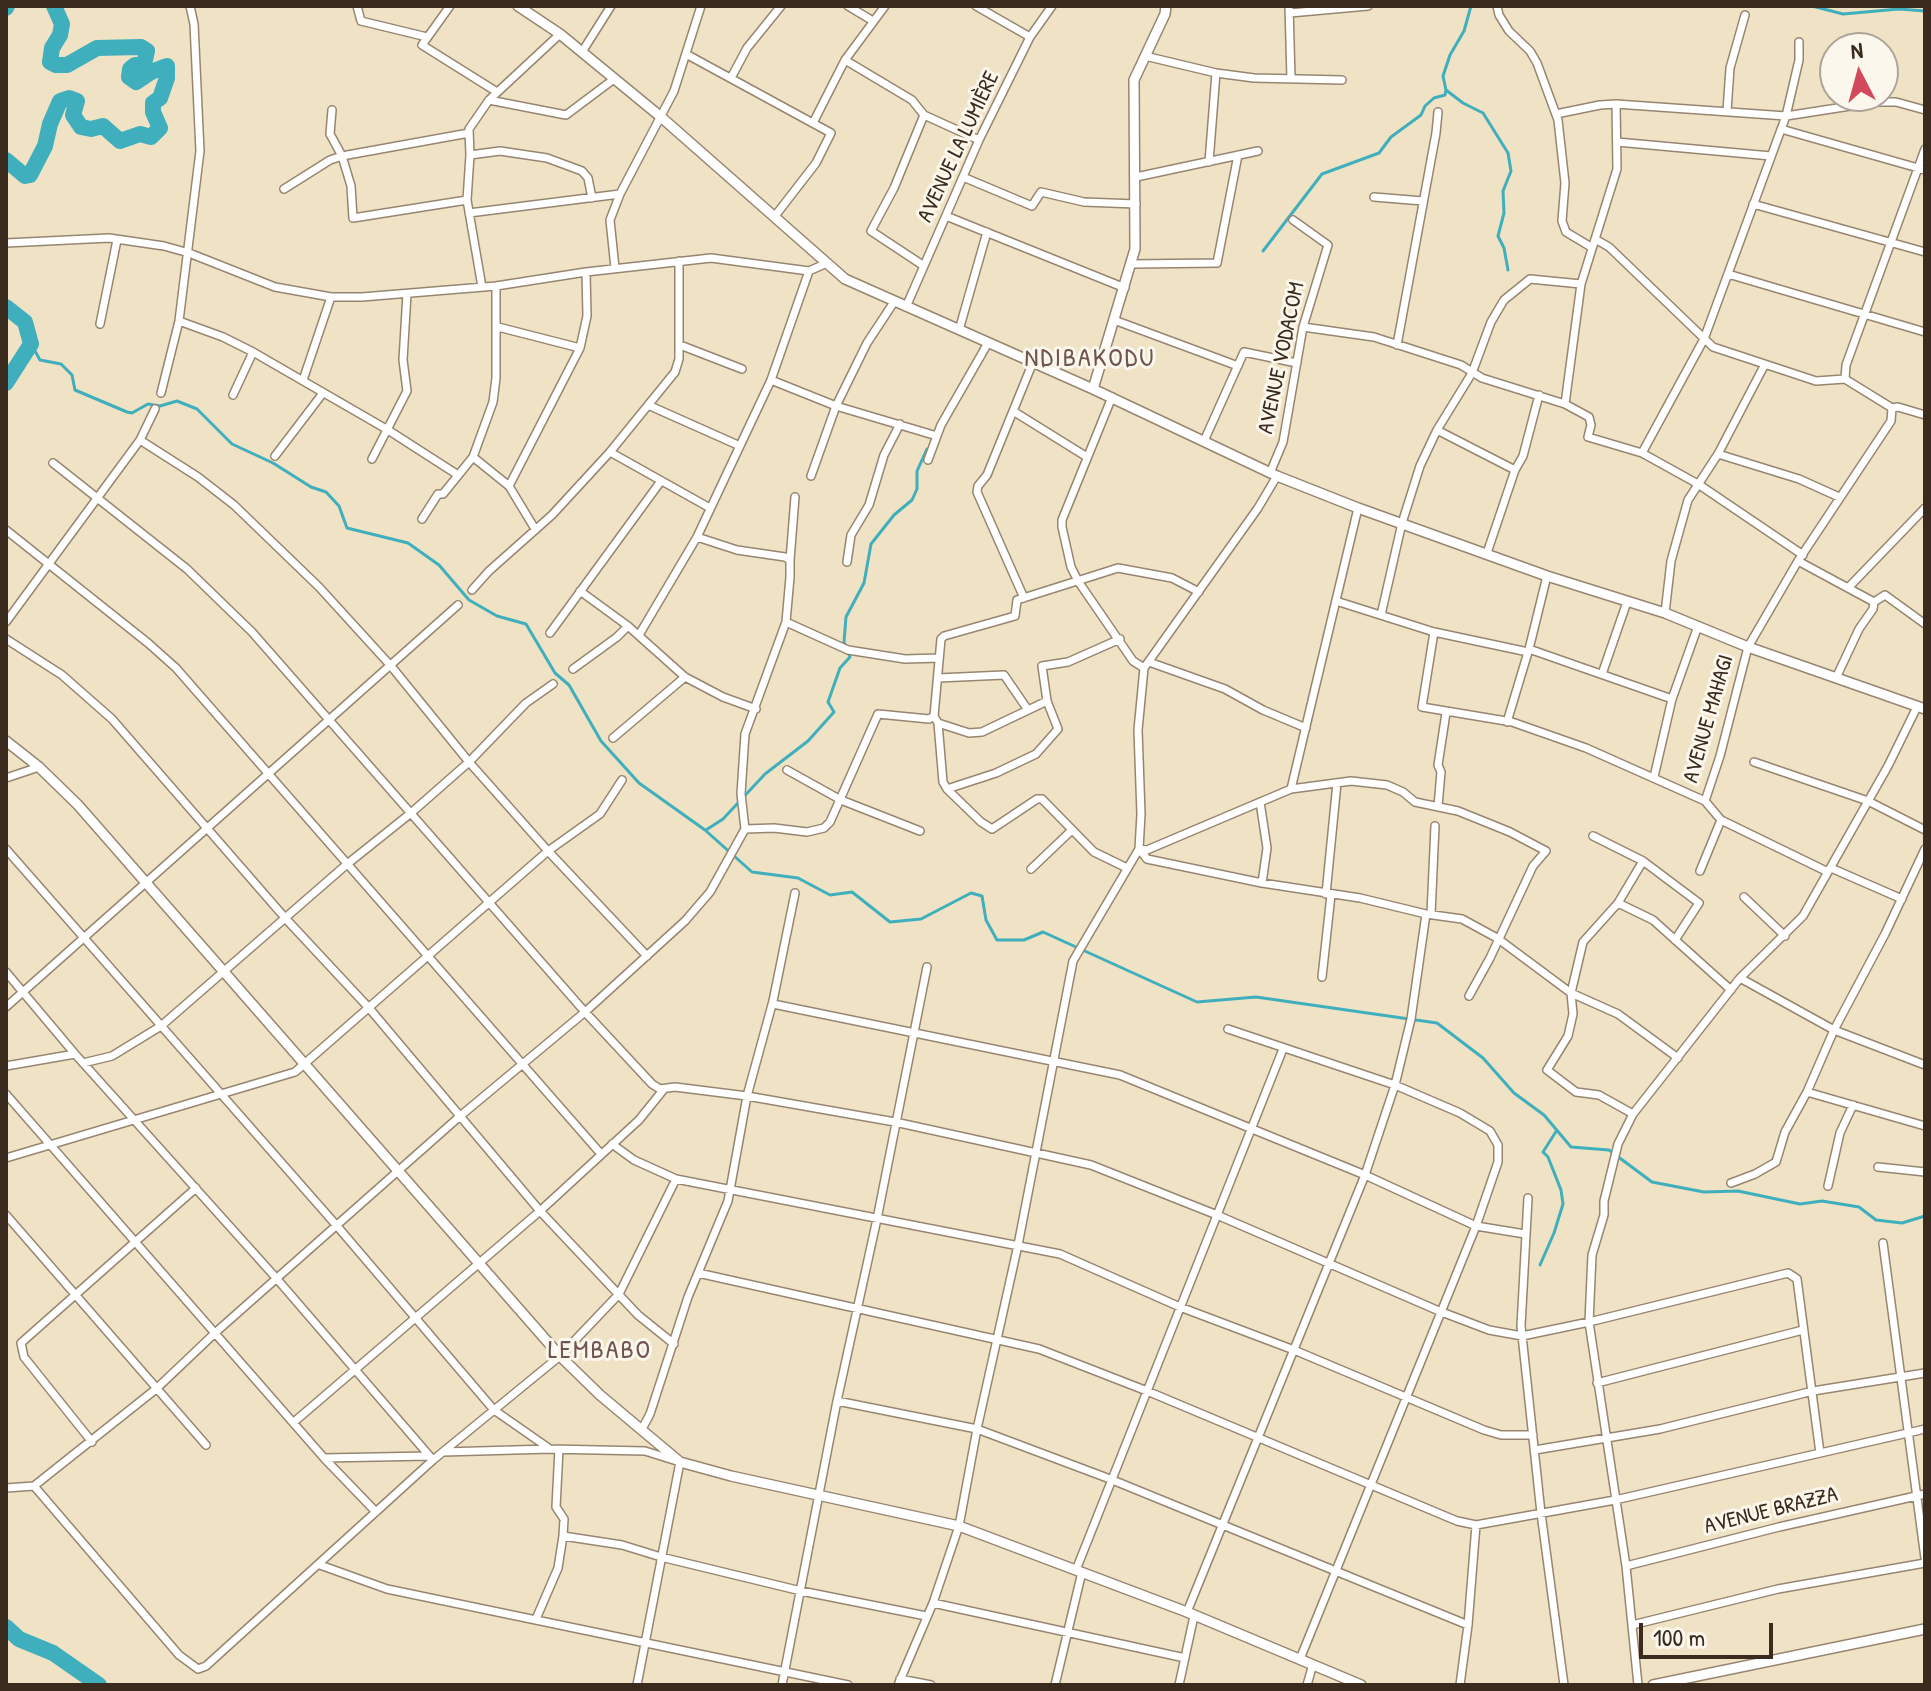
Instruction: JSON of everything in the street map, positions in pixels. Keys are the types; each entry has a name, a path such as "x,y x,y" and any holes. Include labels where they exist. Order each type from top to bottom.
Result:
{"street":[{"path":"161,393 179,321 200,151 194,24 190,6"},
{"path":"357,6 361,21 427,37"},
{"path":"450,6 422,45 497,92"},
{"path":"518,6 560,34 661,117 845,279 1112,397 1273,474 1358,508 1547,576 1665,613 1748,647 1921,708 1803,916 1740,978 1633,1114 1618,1144 1604,1201 1604,1215 1592,1255 1589,1322 1626,1566 1638,1685"},
{"path":"582,52 611,6"},
{"path":"615,268 610,220 620,194 674,91 701,6"},
{"path":"731,78 747,48 781,6"},
{"path":"848,6 873,21"},
{"path":"813,123 845,60 885,6"},
{"path":"976,6 1030,37"},
{"name":"AVENUE LA LUMIÈRE","path":"906,307 979,140 1030,37 1052,6"},
{"path":"1093,389 1132,264 1136,204 1134,80 1166,6"},
{"path":"1291,79 1290,10 1368,6"},
{"path":"1497,6 1509,31 1530,51 1537,63 1556,114 1565,183 1562,221 1566,232 1609,247 1713,347 1816,381 1845,379 1892,408 1925,415"},
{"path":"1727,111 1730,68 1745,15"},
{"path":"482,287 467,200 469,129 489,100 560,34"},
{"path":"1642,453 1704,339 1786,116 1799,60 1799,42"},
{"path":"686,54 831,133 816,163 775,216"},
{"path":"1145,56 1216,73 1254,78 1342,80"},
{"path":"845,60 912,100 924,115 979,140"},
{"path":"1209,162 1216,73"},
{"path":"489,100 566,115 614,79"},
{"path":"1556,114 1616,104 1786,116 1876,102 1896,102 1925,110"},
{"path":"1565,404 1581,284 1617,169 1616,104"},
{"path":"332,110 330,134 342,156 351,186 353,218 467,200"},
{"path":"1397,345 1438,112"},
{"path":"924,115 894,188 871,231 924,266"},
{"path":"1781,129 1922,169"},
{"path":"284,189 330,160 342,156 469,133"},
{"path":"1617,142 1771,156"},
{"path":"1845,379 1846,365 1922,169 1925,149"},
{"path":"470,155 500,151 547,158 582,171 588,178 592,198"},
{"path":"1136,177 1258,151"},
{"path":"1132,264 1217,263 1238,155"},
{"path":"963,177 1032,206 1041,192 1084,202 1136,204"},
{"path":"469,213 620,194"},
{"path":"1374,197 1423,201"},
{"path":"1753,204 1925,252"},
{"path":"946,216 1125,288"},
{"name":"AVENUE VODACOM","path":"1146,665 1258,508 1273,474 1283,442 1303,327 1328,245 1293,220"},
{"path":"959,330 987,232"},
{"path":"100,324 117,240"},
{"path":"6,243 117,240 164,246 275,287 331,297 496,286 615,268 711,258 809,271 827,263"},
{"path":"472,590 610,452 675,372 680,345 679,261"},
{"path":"639,635 697,537 771,380 809,271"},
{"path":"509,486 580,348 587,316 586,272"},
{"path":"1728,274 1925,332"},
{"path":"1381,615 1402,523 1420,466 1437,430 1472,373 1491,322 1504,300 1530,279 1581,284"},
{"path":"422,519 438,494 443,494 473,457 493,402 498,327 496,286"},
{"path":"372,459 407,391 403,360 407,294"},
{"path":"303,380 331,297"},
{"path":"811,476 836,406 867,343 894,302"},
{"path":"1114,320 1238,366"},
{"path":"179,321 253,352 388,430 458,475"},
{"path":"498,327 580,348"},
{"path":"1303,327 1374,337 1461,365 1482,378 1565,404 1589,417 1588,437 1642,453 1698,484 1801,558 1874,602"},
{"path":"928,460 937,436 988,343"},
{"path":"680,345 742,369"},
{"path":"233,395 253,352"},
{"path":"1204,441 1244,352 1297,363"},
{"path":"1024,598 977,492 987,475 1033,362"},
{"path":"1665,613 1671,561 1688,500 1718,454 1764,366"},
{"path":"771,380 836,406 937,436"},
{"path":"275,456 323,393"},
{"path":"1487,553 1515,470 1523,456 1539,395"},
{"path":"1112,397 1062,520 1071,567 1078,581 1133,661 1225,689 1263,710 1306,728"},
{"path":"648,405 740,446"},
{"name":"AVENUE MAHAGI","path":"1705,801 1748,647 1839,497 1891,421 1892,408"},
{"path":"6,622 51,565 140,440 155,409"},
{"path":"1013,411 1087,457"},
{"path":"847,562 851,535 869,505 884,455 900,424"},
{"path":"1437,430 1515,470"},
{"path":"140,440 198,477 234,505 319,587 391,666 469,762 548,851 647,956"},
{"path":"610,452 710,508"},
{"path":"1718,454 1799,479 1839,497"},
{"path":"473,457 509,486 535,529"},
{"path":"53,463 187,569 252,632 489,904 652,1084 664,1089 675,1087 747,1096 895,1122 1091,1165 1217,1215 1439,1311 1489,1330 1522,1336 1788,1273 1797,1279 1820,1453"},
{"path":"550,633 661,481"},
{"path":"6,1488 34,1486 156,1389 459,1117 585,1012 685,921 710,892 745,829 741,794 745,734 786,622 795,497"},
{"path":"1291,789 1358,508"},
{"path":"1848,588 1925,508"},
{"path":"6,530 176,668 601,1154"},
{"path":"697,537 737,550 790,560"},
{"path":"1127,868 1094,852 1042,799 1037,799 992,829 947,789 943,782 936,719 941,639 1015,616 1017,600 1118,568 1172,578 1199,592"},
{"path":"1507,722 1547,576"},
{"path":"580,591 639,635 685,677 723,697 756,709"},
{"path":"1836,678 1874,602 1885,595 1925,624"},
{"path":"1336,601 1434,632 1529,650 1672,699"},
{"path":"1602,674 1627,602"},
{"path":"6,1007 458,605"},
{"path":"786,622 848,650 905,659 939,658"},
{"path":"573,669 628,626"},
{"path":"1654,777 1672,699 1698,626"},
{"path":"1434,632 1422,707 1507,722 1586,748 1705,801 1721,820 1829,870 1902,899"},
{"path":"6,639 62,675 112,719 286,919 369,1008 540,1211 638,1315 674,1344"},
{"path":"947,789 996,773 1036,754 1058,729 1047,701 1042,666 1068,662 1120,639"},
{"path":"931,1685 899,1682 933,1603 959,1526 1037,1153 1073,961 1139,849 1138,730 1146,665"},
{"path":"938,678 1004,675 1028,710"},
{"path":"613,738 685,677"},
{"path":"83,1063 112,1056 161,1026 346,865 411,813 469,762 526,703 553,684"},
{"path":"745,829 774,828 807,832 824,828 841,800 878,714 936,719 969,733 982,732 1047,701"},
{"path":"1438,806 1441,772 1438,765 1446,713"},
{"path":"6,741 39,767 78,805 560,1356 600,1395 680,1462"},
{"path":"1754,762 1868,801 1925,830"},
{"path":"6,778 39,767"},
{"path":"787,770 841,800 920,831"},
{"path":"6,1158 295,1072 548,851 600,814 622,780"},
{"path":"1139,849 1147,850 1291,789 1351,781 1387,785 1415,802 1438,806 1510,832 1546,851 1533,866 1469,996"},
{"path":"1322,977 1337,783"},
{"path":"1260,802 1267,848 1262,883"},
{"path":"1700,871 1721,820"},
{"path":"1179,1685 1190,1614 1221,1525 1365,1175 1395,1085 1411,1019 1428,914 1435,826"},
{"path":"1031,869 1072,830"},
{"path":"1593,836 1643,861 1699,903 1675,940"},
{"path":"6,849 494,1410 550,1449"},
{"path":"1139,849 1147,859 1462,919 1497,938 1571,993 1618,1014 1678,1058"},
{"path":"1731,1183 1776,1162 1785,1132 1807,1092 1834,1030 1922,863 1925,849"},
{"path":"1633,1114 1599,1095 1576,1092 1547,1070 1568,1036 1573,1014 1571,993 1583,942 1618,903 1643,861"},
{"path":"642,1429 731,1188 747,1096 773,1004 795,893"},
{"path":"1744,897 1785,936"},
{"path":"1618,903 1653,920 1731,990"},
{"path":"782,1685 927,967"},
{"path":"6,972 431,1458"},
{"path":"1740,978 1834,1030 1925,1065"},
{"path":"773,1004 1120,1075 1365,1175 1476,1226 1525,1234"},
{"path":"1228,1029 1395,1085 1476,1121 1490,1131 1498,1145 1498,1162 1476,1226 1333,1571 1300,1659"},
{"path":"1055,1685 1079,1571 1110,1479 1283,1049"},
{"path":"6,1066 75,1054"},
{"path":"294,1422 540,1211 639,1120 664,1089"},
{"path":"1807,1092 1925,1126"},
{"path":"6,1094 324,1458 376,1512"},
{"path":"1828,1186 1840,1133 1853,1105"},
{"path":"612,1144 634,1160 676,1179 1060,1254 1180,1307 1501,1435 1533,1435"},
{"path":"1878,1167 1925,1172"},
{"path":"34,1486 179,1655 198,1669 206,1666 244,1629 320,1565 431,1458 443,1452 560,1356 619,1294 676,1179"},
{"path":"92,1442 24,1357 21,1343 196,1188"},
{"path":"1528,1198 1522,1336 1564,1685"},
{"path":"6,1215 206,1445"},
{"path":"1632,1625 1778,1589 1925,1560 1921,1495 1908,1432 1883,1243"},
{"path":"698,1273 1039,1349 1457,1521 1476,1525 1615,1500 1925,1429"},
{"path":"1597,1383 1803,1330"},
{"path":"1535,1450 1660,1429 1813,1391 1925,1373"},
{"path":"837,1401 977,1429 1110,1479 1468,1625"},
{"path":"443,1452 550,1449 645,1451 820,1496 959,1526 1190,1614 1361,1685"},
{"path":"536,1619 558,1568 563,1536 564,1519 556,1507 559,1449"},
{"path":"324,1458 431,1458"},
{"path":"637,1685 680,1462"},
{"name":"AVENUE BRAZZA","path":"1626,1566 1921,1495"},
{"path":"1460,1685 1476,1525"},
{"path":"563,1536 622,1545 801,1591 926,1616"},
{"path":"320,1565 387,1589 848,1685"},
{"path":"933,1603 1185,1658"},
{"path":"1653,1685 1925,1629"},
{"path":"1307,1685 1313,1664"}],"waterway":[{"path":"6,160 25,176 30,175 45,146 60,101 69,98 77,101 73,115 81,127 91,129 103,126 120,141 140,134 151,137 160,128 153,112 153,103 160,98 167,78 167,66 136,82 129,77 130,69 135,65 142,66 145,60 147,51 141,47 97,48 67,65 50,62 62,24 54,6"},
{"path":"1471,6 1464,31 1450,55 1443,76 1446,90 1483,113 1508,153 1511,171 1503,191 1504,213 1498,236 1508,270"},
{"path":"1780,6 1811,6"},
{"path":"1812,6 1843,14 1899,9 1925,11"},
{"path":"1263,251 1322,174 1379,153 1391,137 1421,115 1434,98 1445,95 1446,90"},
{"path":"6,307 25,322 31,344 6,383"},
{"path":"31,344 40,360 61,364 72,375 75,390 127,412 132,413 148,404 160,406 177,401 197,409 232,444 326,492 339,506 347,528 408,543 439,565 469,600 497,616 526,624 555,673 569,685 601,741 639,783 705,830 752,872 798,878 830,895 852,892 890,922 921,919 971,893 982,896 986,920 997,940 1024,940 1043,932 1197,1002 1256,997 1437,1023 1483,1058 1514,1093 1544,1115 1571,1147 1609,1150 1652,1182 1704,1192 1738,1191 1800,1204 1822,1201 1859,1207 1876,1220 1902,1223 1925,1216"},
{"path":"706,830 723,819 765,774 808,741 834,712 828,702 840,668 850,657 844,642 846,617 864,583 871,544 894,515 912,500 917,489 917,471 927,449"},
{"path":"1540,1265 1563,1204 1561,1190 1543,1152 1557,1130"},
{"path":"6,1627 19,1639 53,1653 99,1685"}],"district":[{"name":"NDIBAKODU","path":"1090,359"},
{"name":"LEMBABO","path":"600,1351"}]}
